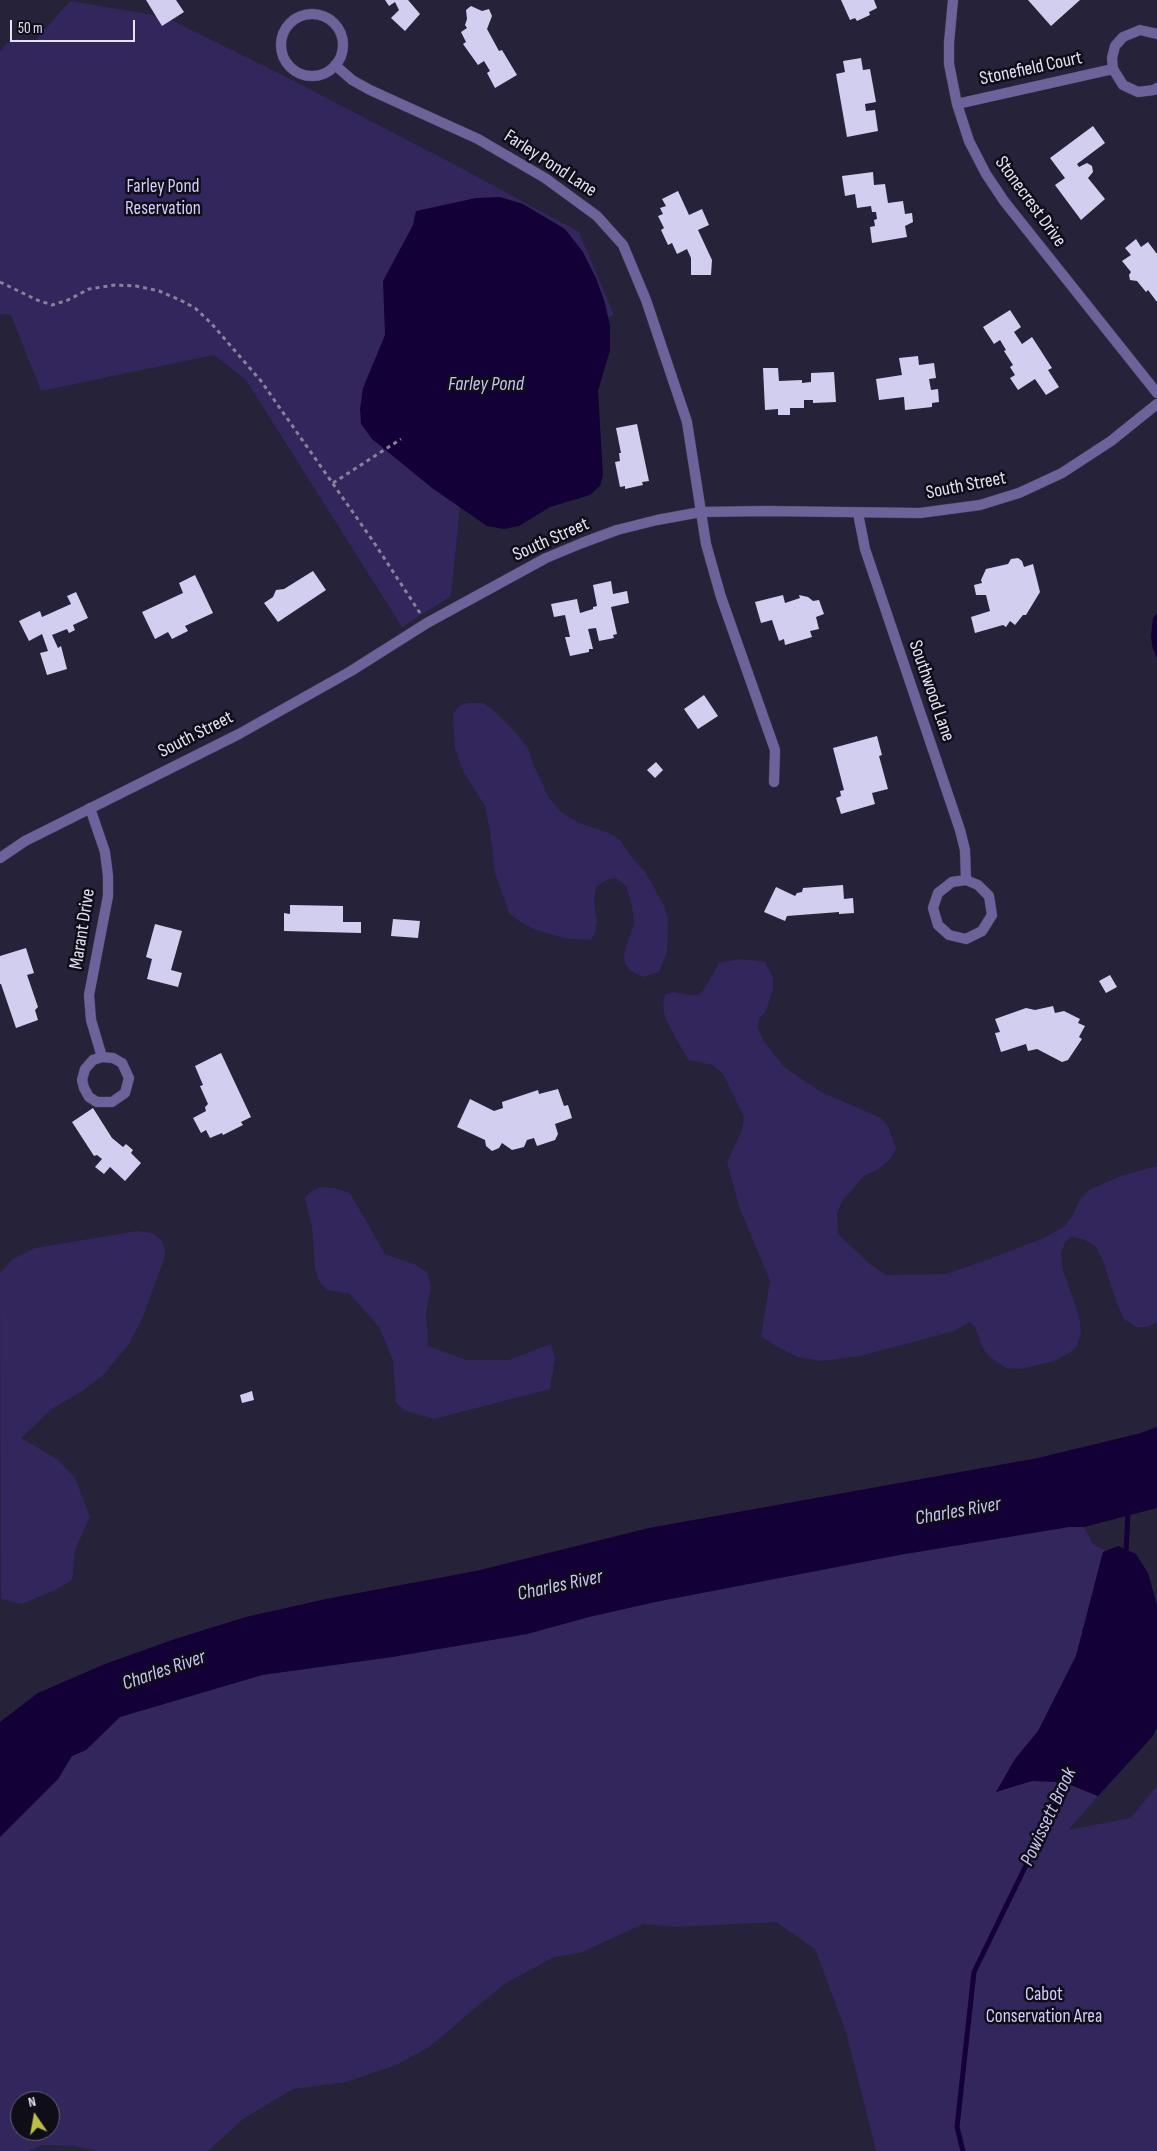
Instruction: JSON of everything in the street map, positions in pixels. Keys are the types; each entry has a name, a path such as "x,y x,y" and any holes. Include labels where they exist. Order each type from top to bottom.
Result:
{"street":[{"name":"Stonecrest Drive","path":"953,0 948,43 949,64 957,104 968,141 986,174 1004,201 1157,393"},
{"path":"310,14 322,16 332,22 340,32 343,43 341,55 335,65 325,72 314,75 302,74 292,68 284,58 281,46 283,35 289,24 299,17 310,14"},
{"path":"1157,34 1140,30 1123,37 1115,46 1112,58 1113,69 1124,86 1138,92 1157,88"},
{"name":"Farley Pond Lane","path":"335,65 352,80 370,90 478,139 545,178 597,216 623,245 646,300 686,422 701,512"},
{"name":"Stonefield Court","path":"957,104 1113,69"},
{"name":"South Street","path":"0,858 25,841 287,708 351,671 427,623 546,558 582,542 633,526 701,512 858,513 947,511 980,505 1019,493 1054,477 1085,459 1157,404"},
{"path":"701,512 706,544 721,597 775,750 774,782"},
{"name":"Southwood Lane","path":"858,513 865,550 960,830 965,850 966,880"},
{"name":"Marant Drive","path":"90,808 105,852 108,876 108,896 89,995 91,1020 102,1057"},
{"path":"966,880 978,884 989,896 992,915 982,931 966,939 949,936 938,925 933,908 938,893 952,882 966,880"},
{"path":"102,1057 113,1058 122,1063 129,1078 125,1093 112,1102 96,1102 89,1097 82,1080 85,1069 93,1060 102,1057"}],"path":[{"path":"0,282 52,305 68,300 89,289 115,285 136,286 159,291 188,304 211,323 252,370 333,483 427,623"},
{"path":"333,483 400,439"}],"green space":[{"name":"Farley Pond Reservation","path":"70,1 165,17 288,78 579,232 614,315 587,324 462,486 451,596 402,627 246,380 214,355 41,391 11,315 0,314 0,52 8,42 16,39 33,43"},
{"path":"467,703 482,703 491,708 516,733 529,750 533,764 549,798 561,812 577,822 609,833 620,840 633,859 646,873 665,908 668,920 667,952 659,972 643,977 631,971 625,964 624,953 634,924 632,905 626,886 616,878 606,880 596,887 594,901 597,922 595,933 591,940 564,938 536,930 509,913 495,873 485,806 463,771 455,748 453,714 459,706"},
{"path":"740,959 765,962 773,978 773,989 765,1012 759,1019 758,1028 763,1040 784,1067 821,1092 881,1118 888,1126 896,1149 889,1160 879,1169 864,1176 843,1200 837,1213 838,1234 871,1265 886,1275 946,1274 984,1261 1044,1238 1065,1226 1081,1198 1091,1189 1121,1176 1157,1166 1157,1322 1148,1327 1136,1327 1124,1319 1102,1258 1095,1246 1083,1239 1071,1237 1065,1242 1061,1254 1063,1270 1079,1316 1081,1333 1077,1346 1054,1361 1021,1369 1006,1368 990,1357 983,1349 975,1327 970,1322 954,1331 860,1356 821,1361 798,1357 777,1347 761,1336 770,1281 739,1206 727,1162 742,1130 744,1117 723,1074 713,1065 688,1060 665,1018 663,1003 665,995 673,992 697,995 703,991 719,963"},
{"path":"320,1187 334,1188 350,1193 385,1254 414,1264 427,1272 431,1287 426,1313 428,1346 466,1360 509,1360 551,1344 555,1358 550,1389 434,1419 406,1411 396,1403 393,1360 379,1327 350,1294 327,1290 320,1283 315,1269 312,1226 305,1198 309,1193"},
{"path":"137,1231 152,1233 162,1241 165,1249 164,1259 142,1319 129,1344 103,1375 84,1390 53,1408 21,1438 57,1459 75,1478 90,1517 75,1550 72,1580 57,1589 22,1604 1,1599 0,1273 13,1259 35,1248"},
{"name":"Cabot Conservation Area","path":"1069,1527 1084,1527 1093,1544 1106,1551 1103,1552 1076,1656 1038,1731 1015,1759 997,1791 1032,1781 1063,1782 1098,1796 1068,1830 1131,1818 1157,1786 1157,2151 876,2151 846,2032 815,1949 776,1922 674,1927 643,1924 580,1953 554,1957 504,1984 429,2047 396,2065 346,2082 293,2089 243,2119 208,2151 97,2151 74,2146 43,2145 28,2151 0,2151 0,1837 58,1779 72,1756 86,1750 120,1717 262,1675 392,1657 527,1634 655,1602 899,1555"}],"water":[{"name":"Farley Pond","path":"500,197 523,204 565,229 583,252 596,278 605,303 610,326 610,350 598,391 603,475 600,486 590,495 550,507 519,526 504,529 487,526 432,488 372,439 361,424 360,409 363,388 385,335 383,281 413,225 416,211 476,198"},
{"path":"1157,613 1157,658 1152,646 1151,635 1153,618"},
{"name":"Charles River","path":"1157,1427 1157,1508 1084,1527 1069,1527 899,1555 655,1602 527,1634 392,1657 262,1675 120,1717 86,1750 72,1756 58,1779 0,1837 0,1722 38,1693 105,1664 175,1639 246,1617 326,1599 476,1571 649,1528 1038,1458 1141,1433"},
{"path":"1118,1546 1136,1554 1148,1573 1157,1605 1157,1727 1153,1736 1098,1796 1063,1782 1032,1781 996,1792 1015,1759 1038,1731 1076,1656 1103,1552"}],"building":[{"path":"146,0 176,0 184,12 162,26"},
{"path":"385,0 408,0 420,14 405,31 391,18 399,10 395,2 389,6"},
{"path":"841,0 874,0 877,8 869,12 870,15 857,21 855,18 850,20"},
{"path":"1028,0 1080,0 1051,26"},
{"path":"471,6 482,11 489,9 492,16 487,29 499,51 502,50 517,75 495,88 487,73 490,71 484,61 478,65 463,44 466,42 461,32 467,28 465,25 467,19 466,10"},
{"path":"861,58 863,70 870,69 876,102 865,104 866,111 875,110 878,131 847,137 836,74 845,72 843,61"},
{"path":"1093,126 1105,143 1077,164 1079,167 1087,163 1092,166 1093,172 1088,178 1105,199 1081,220 1055,185 1065,178 1050,158"},
{"path":"873,172 874,185 885,184 888,203 903,201 905,214 912,213 913,222 905,226 907,237 872,243 870,227 875,226 876,212 872,212 871,206 857,208 855,194 845,196 842,176"},
{"path":"678,191 689,215 702,209 709,225 698,230 712,260 711,275 691,275 691,258 687,249 677,254 672,243 668,245 661,230 664,228 658,216 663,214 660,208 666,206 662,199"},
{"path":"1136,239 1141,247 1148,242 1157,254 1157,302 1148,290 1146,292 1137,281 1130,280 1129,275 1131,272 1122,261 1131,255 1125,248"},
{"path":"1010,310 1021,327 1014,332 1022,344 1032,337 1052,368 1048,370 1059,387 1046,395 1035,379 1018,390 1010,378 1015,375 1010,367 1013,365 1004,351 1006,350 1000,340 994,344 983,327"},
{"path":"918,356 919,365 934,363 936,378 929,379 931,390 938,389 939,402 932,403 932,407 905,410 904,397 879,400 876,379 902,375 899,358"},
{"path":"763,368 778,368 779,381 802,380 802,383 811,382 811,373 834,372 836,402 813,403 813,400 804,400 804,408 790,408 790,415 778,415 778,409 765,410"},
{"path":"637,424 649,481 642,482 643,485 625,489 625,486 620,487 615,462 620,461 619,453 621,453 616,428"},
{"path":"1018,558 1022,561 1024,567 1033,564 1040,592 1026,615 1023,615 1015,625 1010,621 1006,627 1003,625 975,633 971,617 990,611 986,595 976,595 974,585 982,583 981,580 986,569 1008,564 1011,559"},
{"path":"313,571 326,590 278,622 264,603 273,597 276,590 284,589"},
{"path":"195,575 213,613 185,626 188,631 172,639 168,632 155,639 142,612 183,593 179,583"},
{"path":"611,581 613,594 627,591 629,603 611,607 617,634 613,635 614,638 599,641 596,628 588,629 593,649 589,649 589,652 570,656 565,637 570,637 565,615 554,617 551,604 577,599 580,613 593,609 593,607 597,606 593,585"},
{"path":"76,592 88,618 73,625 75,630 69,633 67,629 52,635 58,648 61,646 67,669 47,675 40,653 48,651 42,634 29,641 19,621 40,611 42,617 71,604 67,596"},
{"path":"783,595 785,603 800,598 799,595 808,597 813,601 819,600 824,614 816,617 819,629 810,631 812,637 785,645 784,639 779,641 772,620 761,623 755,602"},
{"path":"704,695 718,716 698,729 684,709"},
{"path":"877,736 882,755 879,756 888,789 872,793 875,804 841,814 836,798 841,796 840,791 844,790 833,748"},
{"path":"656,762 663,770 655,778 647,770"},
{"path":"843,885 844,899 853,898 854,913 839,914 839,912 787,916 785,921 764,912 776,887 795,896 797,893 802,892 803,888"},
{"path":"290,905 343,906 343,922 361,922 361,933 284,931 284,913 290,914"},
{"path":"393,919 420,921 418,938 391,936"},
{"path":"155,924 182,931 171,970 182,973 178,987 147,979 152,959 146,957"},
{"path":"26,948 34,973 27,975 38,1007 35,1010 38,1020 16,1028 0,984 0,956"},
{"path":"1110,975 1117,987 1106,993 1099,981"},
{"path":"1053,1006 1055,1013 1064,1011 1080,1019 1078,1023 1085,1026 1079,1037 1082,1039 1068,1060 1062,1062 1037,1049 1028,1051 1026,1044 1001,1052 995,1033 1000,1032 995,1019 1026,1008 1035,1010"},
{"path":"221,1053 251,1117 241,1122 243,1125 223,1135 222,1133 210,1138 206,1130 201,1133 193,1118 206,1111 205,1107 208,1104 200,1086 203,1085 195,1066"},
{"path":"558,1089 564,1106 568,1105 572,1118 555,1124 558,1134 555,1140 537,1146 534,1138 527,1140 524,1147 512,1150 502,1143 499,1148 492,1151 486,1146 485,1140 457,1127 470,1099 494,1111 503,1108 502,1102 538,1090 539,1094"},
{"path":"93,1108 112,1138 123,1147 126,1144 133,1150 131,1153 141,1163 125,1181 110,1167 104,1174 95,1167 102,1159 97,1155 94,1156 72,1122"},
{"path":"252,1391 254,1400 242,1403 240,1395"}],"waterway":[{"name":"Powissett Brook","path":"1126,1554 1128,1510"},
{"name":"Powissett Brook","path":"963,2151 957,2127 974,1972 1069,1777"}]}
